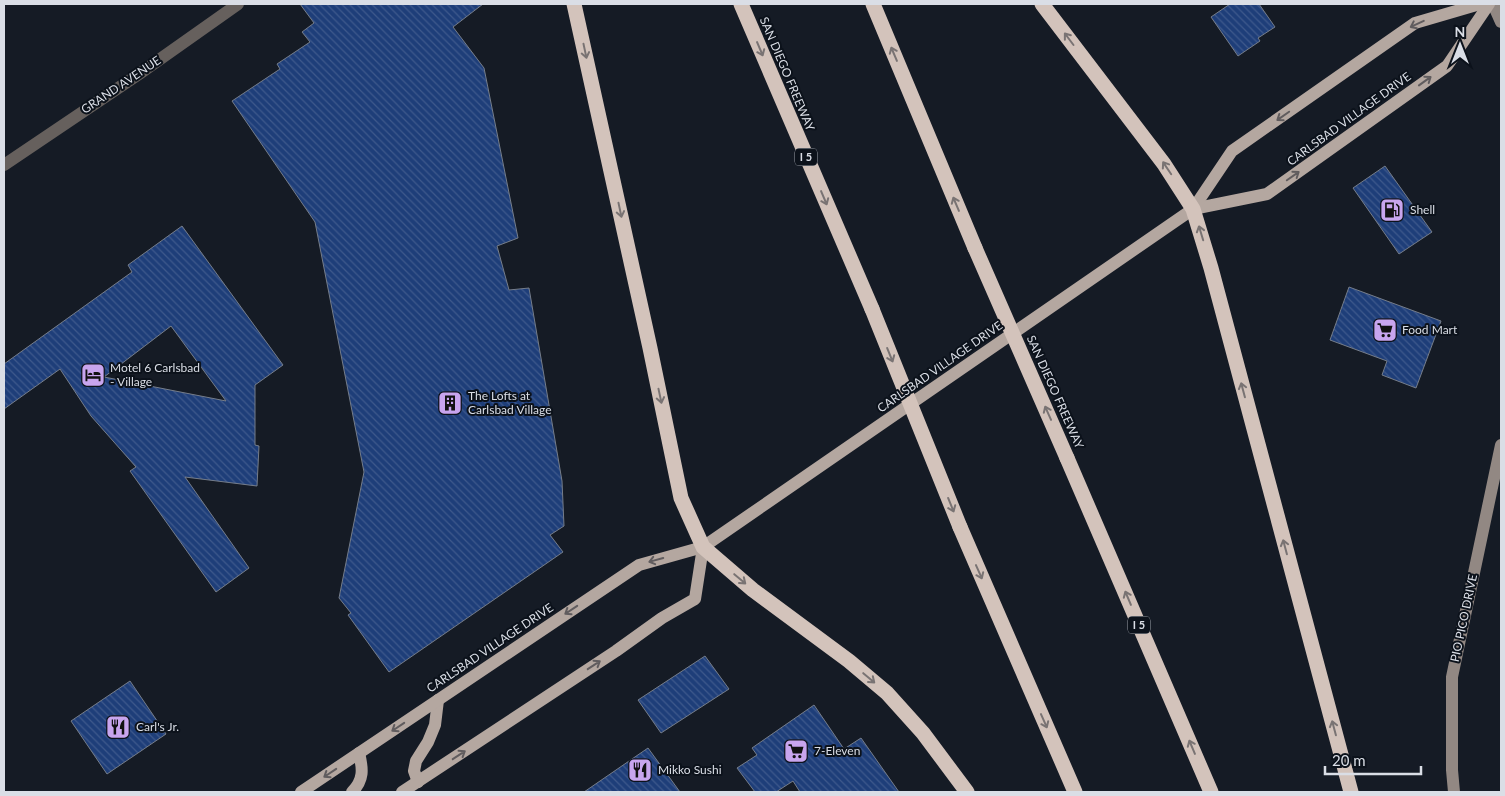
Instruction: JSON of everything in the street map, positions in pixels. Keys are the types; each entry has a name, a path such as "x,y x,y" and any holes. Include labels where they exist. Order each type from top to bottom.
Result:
{"highway":[{"path":"574,4 681,498 703,547 753,590 849,661 887,693 924,733 967,792"},
{"name":"SAN DIEGO FREEWAY","path":"741,4 872,310 960,527 1075,792"},
{"name":"SAN DIEGO FREEWAY","path":"873,4 975,248 1211,792"},
{"path":"1042,4 1164,164 1193,209 1211,268 1351,792"}],"main road":[{"name":"CARLSBAD VILLAGE DRIVE","path":"302,792 639,565 703,547 1193,209 1232,151 1415,23 1480,4"},
{"name":"CARLSBAD VILLAGE DRIVE","path":"1193,209 1267,194 1447,66 1489,4"},
{"path":"402,792 616,651 662,618 695,599 703,547"},
{"path":"418,782 414,771 416,761 428,742 435,725 438,700"},
{"path":"352,792 362,779 363,769 359,754"}],"street":[{"name":"GRAND AVENUE","path":"4,165 139,74 238,4"},
{"path":"1493,4 1501,22"},
{"name":"PIO PICO DRIVE","path":"1454,792 1452,770 1452,676 1501,446"}],"building":[{"name":"The Lofts at Carlsbad Village","path":"300,4 483,4 453,27 484,68 518,238 497,246 509,290 529,288 562,481 564,526 550,535 563,552 389,672 348,615 351,613 339,598 364,472 315,222 232,101 280,69 277,64 310,42 302,32 314,23"},
{"path":"1230,4 1259,4 1275,27 1258,38 1260,41 1238,56 1211,17"},
{"name":"Shell","path":"1385,166 1432,232 1399,254 1353,188"},
{"path":"182,226 283,365 255,385 255,445 259,446 257,486 185,477 249,568 216,592 130,471 136,467 91,416 60,369 4,409 4,364 132,272 128,265","holes":["171,326 226,401 104,377"]},
{"name":"Food Mart","path":"1349,287 1441,321 1416,388 1382,375 1387,361 1330,340"},
{"path":"705,656 729,689 661,733 638,700"},
{"name":"Carl's Jr.","path":"130,681 166,734 107,774 71,721"},
{"path":"814,705 844,749 861,738 899,792 800,792 793,781 776,792 755,792 737,768 757,755 752,748"},
{"name":"Mikko Sushi","path":"648,748 680,792 584,792"}],"place":[{"name":"Shell","path":"1392,210"},
{"name":"Food Mart","path":"1385,330"},
{"name":"Motel 6 Carlsbad - Village","path":"93,375"},
{"name":"The Lofts at Carlsbad Village","path":"450,403"},
{"name":"Carl's Jr.","path":"118,727"},
{"name":"7-Eleven","path":"796,751"},
{"name":"Mikko Sushi","path":"640,770"}]}
